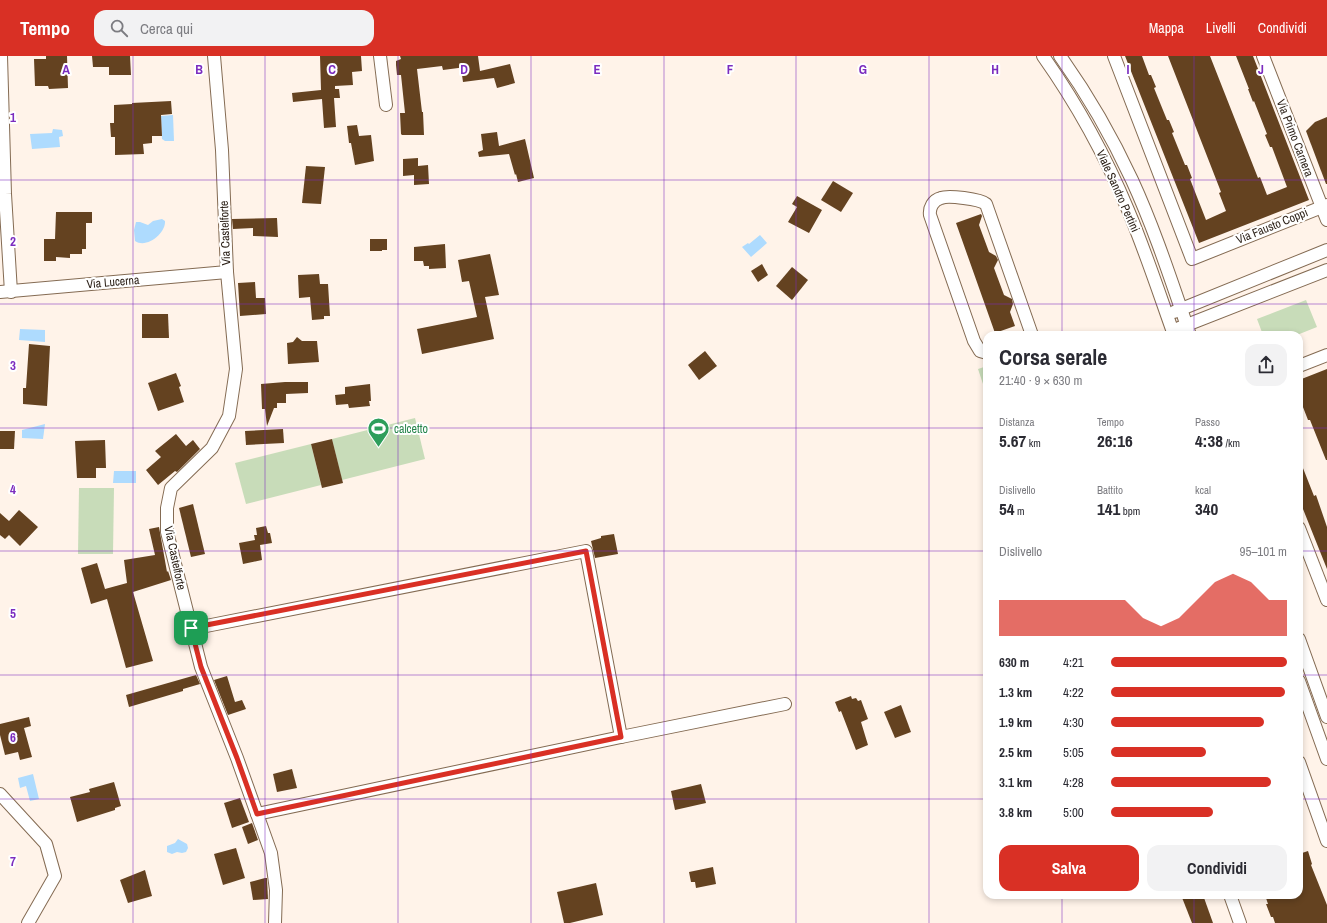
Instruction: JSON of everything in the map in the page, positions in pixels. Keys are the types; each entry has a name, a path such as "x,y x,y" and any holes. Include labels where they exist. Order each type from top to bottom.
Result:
{"street":[{"path":"1,56 6,292"},
{"name":"Via Castelforte","path":"214,56 222,150 227,272 236,369 229,416 212,448 171,488 167,508 167,532 201,667 237,758 271,853 276,890 275,923"},
{"path":"380,56 386,105"},
{"name":"Viale Sandro Pertini","path":"1043,56 1065,87 1110,170 1129,211 1172,331"},
{"name":"Viale Sandro Pertini","path":"1060,56 1090,102 1132,180 1148,217 1188,330"},
{"name":"Via Fausto Coppi","path":"1114,56 1192,259 1324,206"},
{"name":"Via Primo Carnera","path":"1263,56 1324,206 1327,220"},
{"path":"983,352 980,351 974,341 930,215 930,208 933,203 941,197 976,200 982,201 986,204 1031,331"},
{"path":"1166,314 1327,250"},
{"path":"1188,330 1327,270"},
{"name":"Via Lucerna","path":"6,292 227,272"},
{"path":"1303,364 1327,355"},
{"path":"1303,538 1327,600"},
{"path":"191,628 586,551 621,737"},
{"path":"1303,650 1327,717"},
{"path":"1303,692 1327,759"},
{"path":"257,814 785,704"},
{"path":"1303,773 1327,841"},
{"path":"0,794 46,844 55,876 28,923"},
{"path":"1231,899 1240,923"}],"green space":[{"path":"1306,300 1317,327 1303,333 1303,331 1262,331 1257,319"},
{"path":"983,367 983,384 978,369"},
{"name":"calcetto","path":"415,418 425,459 342,480 332,439"},
{"path":"311,444 321,485 246,504 235,463"},
{"path":"79,488 114,488 113,554 78,554"}],"water":[{"path":"173,115 174,141 165,141 162,139 161,116"},
{"path":"53,129 62,130 63,136 59,137 60,147 32,149 30,134 52,133"},
{"path":"162,219 165,221 159,235 145,243 135,241 134,230 136,222 148,225 153,221"},
{"path":"760,235 767,243 751,257 742,247 748,243 749,244"},
{"path":"20,329 45,330 45,342 19,340"},
{"path":"45,424 43,439 22,438 22,430"},
{"path":"114,471 136,471 136,483 113,483"},
{"path":"33,774 39,799 30,801 26,786 20,788 18,778"},
{"path":"178,839 187,844 188,848 186,852 177,852 172,854 167,852 167,846 175,843"}],"building":[{"path":"46,56 67,56 68,88 49,89 48,86 35,86 34,59 46,59"},
{"path":"92,56 130,56 131,75 109,75 109,67 93,67"},
{"path":"320,56 361,56 362,71 352,72 353,85 335,86 335,89 339,89 340,98 334,98 336,127 324,128 322,99 293,102 292,93 321,90"},
{"path":"400,56 478,56 480,71 510,64 515,83 497,88 494,78 463,82 462,75 467,74 466,67 443,70 442,66 417,69 423,112 424,135 402,135 400,113 405,113 401,75 397,75 396,65 396,61 401,59"},
{"path":"1125,56 1142,56 1149,75 1151,75 1156,87 1154,88 1167,120 1169,120 1174,132 1172,133 1185,165 1187,165 1192,178 1190,179 1206,220 1226,211 1219,193 1221,192 1168,56 1210,56 1258,178 1260,177 1267,195 1287,187 1272,147 1270,147 1265,135 1267,134 1236,56 1253,56 1309,200 1199,243"},
{"path":"171,101 172,114 161,115 162,136 152,136 152,143 143,144 144,154 115,155 115,137 111,137 110,123 114,123 114,105"},
{"path":"1327,117 1326,184 1306,131 1315,122"},
{"path":"357,125 359,136 371,135 374,161 355,165 351,143 349,143 347,126"},
{"path":"497,132 499,146 525,139 534,178 518,182 509,154 479,157 478,152 483,150 481,134"},
{"path":"418,158 418,166 428,165 429,184 414,185 414,175 403,176 403,159"},
{"path":"306,166 325,167 321,204 302,203"},
{"path":"833,181 853,193 841,212 821,200"},
{"path":"797,196 822,210 809,233 788,222 797,207 792,204"},
{"path":"56,212 92,212 92,223 86,223 86,249 82,249 82,254 70,254 70,258 56,257 56,261 44,261 44,239 55,239"},
{"path":"981,214 982,216 979,225 989,252 996,256 998,260 994,268 1004,295 1012,299 1013,304 1010,312 1015,326 1001,331 994,331 956,223"},
{"path":"277,218 278,237 253,236 253,228 233,229 232,219"},
{"path":"370,239 387,239 387,250 370,251"},
{"path":"445,244 446,268 429,269 429,266 424,266 423,261 414,261 414,247"},
{"path":"490,254 499,295 485,297 494,339 422,354 417,329 477,317 469,281 462,282 458,260"},
{"path":"762,264 768,275 758,282 751,271"},
{"path":"792,267 808,280 792,300 776,286"},
{"path":"319,274 320,284 328,284 330,316 324,316 324,319 312,320 310,297 299,298 298,275"},
{"path":"255,282 256,298 265,298 266,314 240,316 238,283"},
{"path":"142,314 168,314 169,338 142,338"},
{"path":"297,337 302,341 317,341 319,362 288,364 287,343 293,342"},
{"path":"29,344 50,346 47,406 23,404 23,388 26,388"},
{"path":"705,351 717,366 699,380 688,365"},
{"path":"1327,369 1327,460 1303,407 1303,378"},
{"path":"176,373 181,386 179,387 184,402 158,411 148,383"},
{"path":"308,382 308,393 286,394 286,403 277,403 277,408 274,408 267,426 265,409 262,409 261,384"},
{"path":"370,384 370,406 349,408 348,404 336,405 335,395 345,394 345,387"},
{"path":"283,429 284,443 246,445 245,431"},
{"path":"0,431 15,431 14,449 0,449"},
{"path":"176,434 186,446 193,440 200,449 177,472 175,471 158,485 146,470 161,457 155,451"},
{"path":"332,439 343,483 322,488 311,444"},
{"path":"105,440 106,468 96,468 96,478 77,478 75,441"},
{"path":"1303,468 1314,496 1316,495 1327,527 1327,569 1303,509"},
{"path":"193,504 205,554 191,557 179,508"},
{"path":"19,510 38,527 20,546 9,535 5,539 0,535 0,513 9,521"},
{"path":"266,526 268,533 270,533 272,543 260,545 262,560 243,564 239,543 255,540 254,535 257,535 256,528"},
{"path":"159,527 167,572 168,571 171,580 133,592 153,661 126,668 107,599 91,604 81,568 97,563 105,589 127,583 124,560 155,555 149,529"},
{"path":"614,534 618,554 595,558 591,541 601,538 601,536"},
{"path":"196,675 200,684 183,689 183,691 129,707 126,695"},
{"path":"227,676 235,702 242,700 246,709 228,715 214,680"},
{"path":"851,696 852,699 856,698 858,701 861,700 868,719 861,722 868,745 856,750 841,711 839,712 835,702"},
{"path":"901,705 911,732 895,738 884,712"},
{"path":"29,717 31,726 24,728 32,757 20,760 18,752 5,755 0,735 0,724"},
{"path":"292,769 297,788 277,792 273,774"},
{"path":"114,782 121,806 115,808 115,810 77,822 70,797 90,792 89,789"},
{"path":"701,784 706,803 675,810 671,791"},
{"path":"240,798 249,822 232,828 224,803"},
{"path":"252,823 258,840 248,844 242,827"},
{"path":"236,848 245,878 223,885 214,854"},
{"path":"1308,851 1311,865 1327,905 1327,923 1275,923 1266,904 1268,904 1266,899 1303,899 1303,853"},
{"path":"713,867 716,884 696,888 695,882 691,882 689,872"},
{"path":"145,870 152,896 128,903 120,880"},
{"path":"267,878 268,899 253,900 250,882"},
{"path":"596,883 603,915 570,923 564,923 557,892"},
{"path":"1183,899 1204,899 1213,923 1192,923"}],"place":[{"name":"calcetto","path":"378,448"}],"route":[{"path":"586,551 621,737 257,814 237,758 201,667 191,628 586,551"}]}
